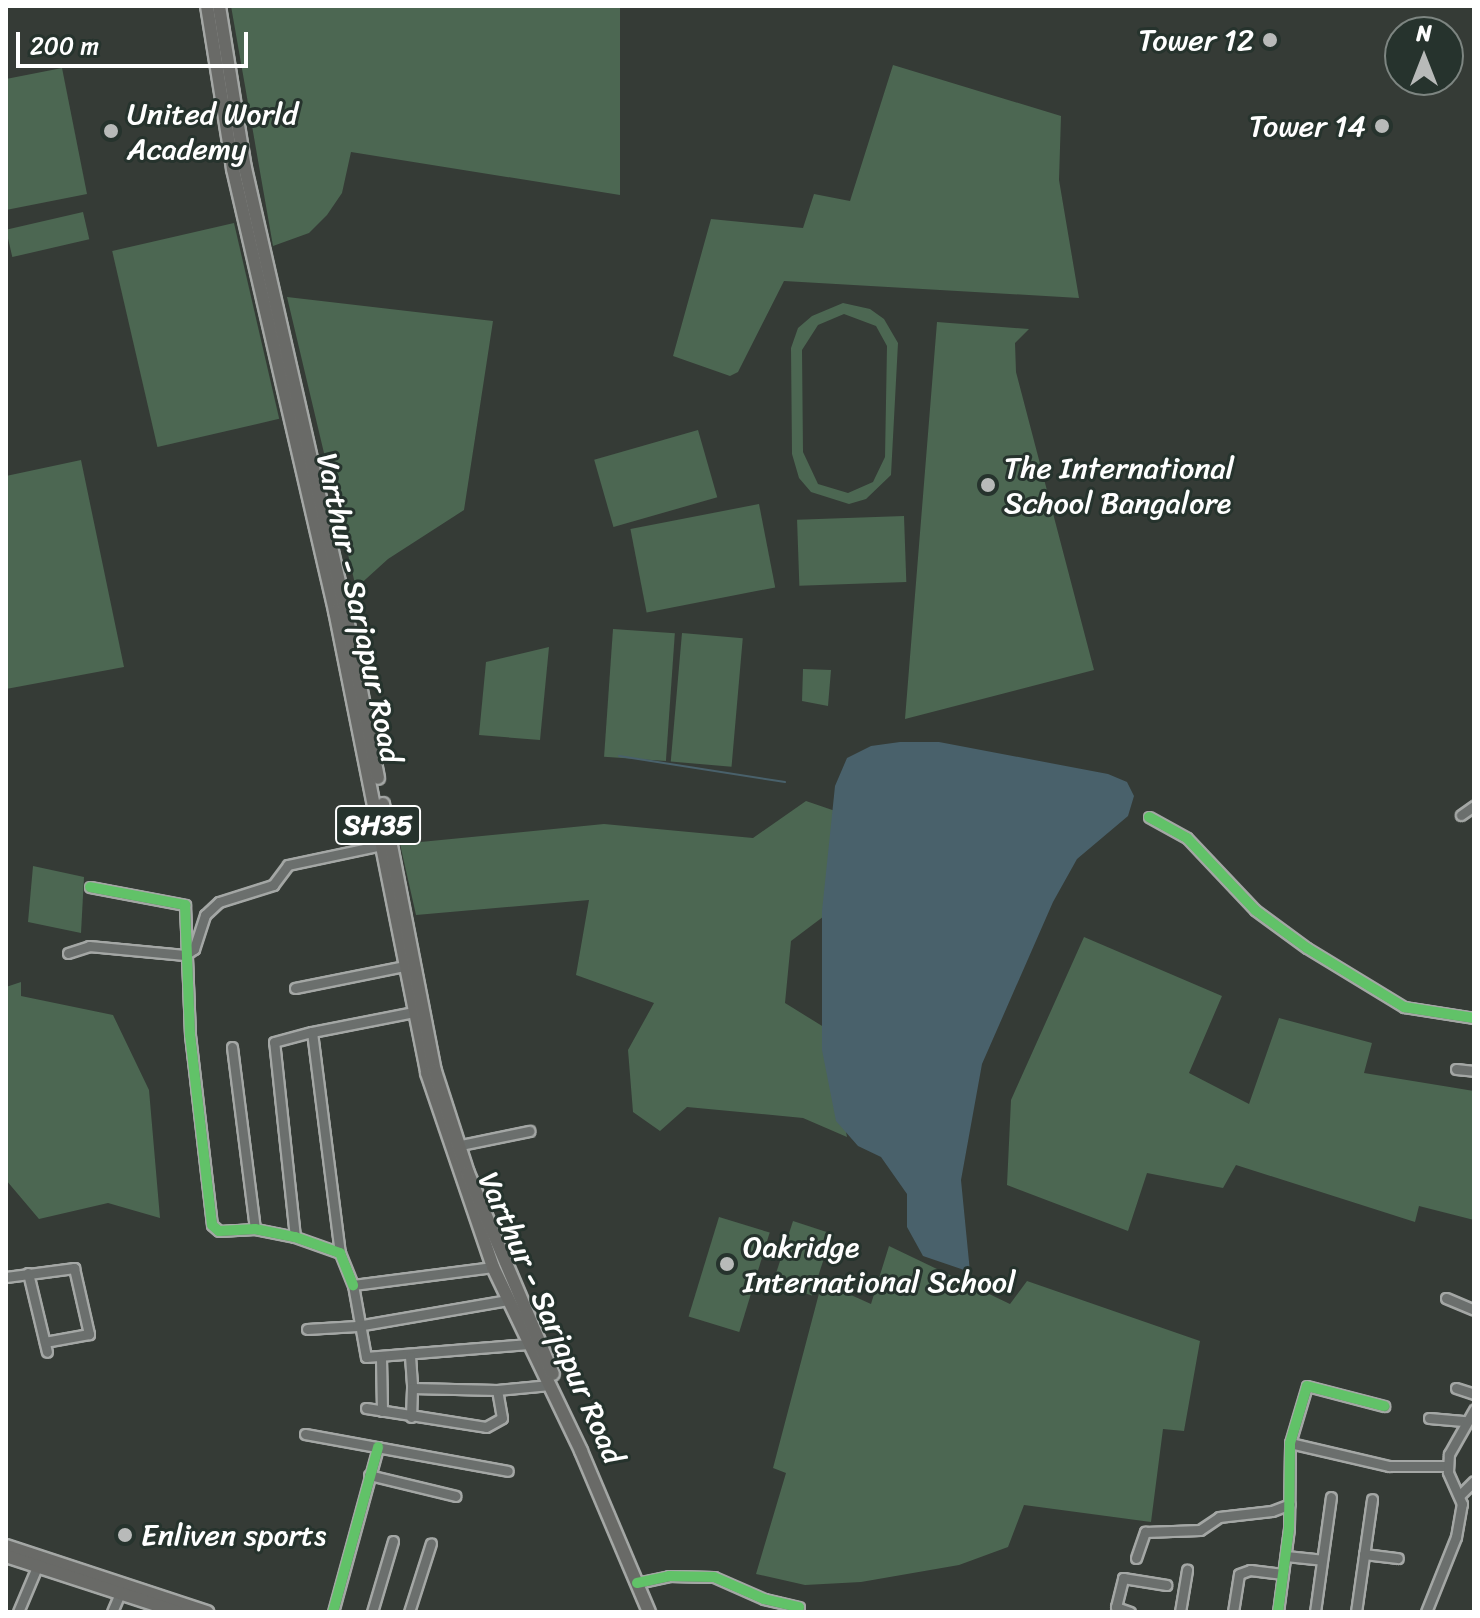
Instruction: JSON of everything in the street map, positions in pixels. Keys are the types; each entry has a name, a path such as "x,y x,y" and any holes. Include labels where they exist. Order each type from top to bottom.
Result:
{"main road":[{"name":"Varthur - Sarjapur Road","path":"207,6 233,169 335,611 404,966 454,1147 493,1267 640,1582"},
{"name":"Varthur - Sarjapur Road","path":"219,6 245,168 345,608 417,1012"},
{"name":"Varthur - Sarjapur Road","path":"454,1147 651,1612"},
{"path":"6,1546 207,1612"},
{"path":"6,1556 120,1593 148,1608 177,1612"}],"street":[{"path":"1461,815 1474,806"},
{"path":"1149,817 1187,838 1255,910 1307,948 1404,1007 1474,1018"},
{"path":"187,954 205,915 219,902 273,885 288,865 382,845"},
{"path":"90,887 185,905 190,1035 212,1225 219,1231 255,1229 295,1237 340,1253"},
{"path":"68,953 89,946 187,954"},
{"path":"295,988 404,966"},
{"path":"295,1237 274,1042 417,1012"},
{"path":"312,1032 340,1253 353,1285 357,1326 366,1357 410,1356 528,1344"},
{"path":"232,1047 255,1229"},
{"path":"1456,1069 1474,1071"},
{"path":"454,1147 529,1131"},
{"path":"353,1285 493,1267"},
{"path":"6,1277 28,1273 74,1268 89,1334 46,1347 28,1273"},
{"path":"1446,1298 1474,1310"},
{"path":"307,1329 357,1326 508,1300"},
{"path":"410,1356 411,1417"},
{"path":"381,1358 382,1411"},
{"path":"412,1388 497,1390 550,1385"},
{"path":"1278,1612 1290,1504 1290,1443 1308,1385 1384,1406"},
{"path":"1456,1388 1474,1394"},
{"path":"366,1408 411,1417 495,1425 502,1418 497,1390"},
{"path":"1474,1410 1453,1441 1447,1466 1462,1499 1474,1505"},
{"path":"1429,1418 1466,1421"},
{"path":"305,1434 508,1471"},
{"path":"1290,1443 1389,1466 1447,1466"},
{"path":"333,1612 378,1447"},
{"path":"369,1475 456,1496"},
{"path":"1426,1612 1456,1537 1462,1499 1474,1481"},
{"path":"1315,1612 1331,1497"},
{"path":"1356,1612 1372,1499"},
{"path":"1136,1558 1145,1532 1200,1530 1219,1517 1272,1511 1290,1504"},
{"path":"372,1612 393,1541"},
{"path":"409,1612 431,1543"},
{"path":"1364,1554 1398,1558"},
{"path":"1286,1556 1322,1560"},
{"path":"18,1612 37,1567"},
{"path":"1180,1612 1187,1570"},
{"path":"1233,1612 1239,1574 1250,1570 1283,1574"},
{"path":"640,1582 714,1577 764,1599 799,1607"},
{"path":"1130,1612 1116,1607 1123,1578 1166,1585"},
{"path":"112,1612 120,1593"}],"green space":[{"path":"231,6 620,6 620,195 351,152 342,193 327,215 309,233 273,246"},
{"path":"893,65 1061,116 1059,180 1079,298 784,281 738,372 730,376 673,356 711,219 803,228 814,194 850,201"},
{"path":"62,68 87,194 6,210 6,79"},
{"path":"83,212 89,239 12,257 6,230"},
{"path":"234,223 279,419 157,447 112,251"},
{"path":"287,297 493,321 464,510 388,559 356,588"},
{"path":"843,303 870,309 884,319 898,343 891,475 866,499 849,504 811,492 799,478 792,454 791,348 798,328 812,316","holes":["844,314 876,326 887,346 885,457 873,482 848,493 818,484 803,452 802,350 818,325"]},
{"path":"937,322 1029,329 1015,343 1016,372 1094,670 905,719"},
{"path":"698,430 717,497 613,527 594,460"},
{"path":"81,460 124,667 6,689 6,476"},
{"path":"759,504 775,587 647,612 630,529"},
{"path":"904,516 906,582 799,586 797,520"},
{"path":"613,629 675,633 666,761 604,757"},
{"path":"682,633 743,638 732,767 671,762"},
{"path":"549,647 540,740 479,735 486,662"},
{"path":"803,669 831,670 828,706 802,701"},
{"path":"806,801 844,814 852,895 791,941 785,1003 827,1029 847,1137 803,1118 687,1107 660,1131 633,1112 628,1050 654,1003 576,975 589,900 416,915 400,844 604,824 753,838"},
{"path":"33,866 84,877 81,933 28,922"},
{"path":"1084,937 1222,996 1189,1073 1249,1104 1279,1018 1372,1043 1364,1073 1474,1091 1474,1220 1419,1206 1415,1222 1236,1165 1223,1188 1147,1173 1128,1231 1007,1185 1011,1100"},
{"path":"21,982 21,996 113,1015 149,1090 160,1218 108,1203 39,1219 6,1180 6,987"},
{"path":"719,1217 770,1232 739,1332 689,1316"},
{"path":"793,1221 832,1234 812,1295 773,1283"},
{"path":"889,1246 1010,1304 1027,1281 1200,1341 1184,1431 1163,1429 1151,1522 1024,1505 1008,1547 959,1565 861,1582 805,1585 756,1574 786,1473 773,1468 822,1282 871,1304"}],"water":[{"path":"939,742 1108,774 1127,782 1134,796 1128,816 1077,859 1053,902 982,1064 961,1180 970,1272 923,1256 907,1227 907,1194 881,1157 858,1146 836,1121 822,1050 822,911 835,786 847,758 871,746"}],"waterway":[{"path":"619,756 785,782"}],"cycle path":[{"path":"1149,817 1187,838 1255,910 1307,948 1404,1007 1474,1018"},
{"path":"90,887 185,905 190,1035 212,1225 219,1231 255,1229 295,1237 340,1253 353,1285"},
{"path":"1278,1612 1289,1528 1290,1443 1307,1386 1384,1406"},
{"path":"333,1612 378,1447"},
{"path":"637,1583 669,1576 714,1577 764,1599 799,1607"}],"place":[{"name":"Tower 12","path":"1270,40"},
{"name":"Tower 14","path":"1382,126"},
{"name":"United World Academy","path":"111,131"},
{"name":"The International School Bangalore","path":"988,485"},
{"name":"Oakridge International School","path":"727,1264"},
{"name":"Enliven sports","path":"125,1535"}]}
